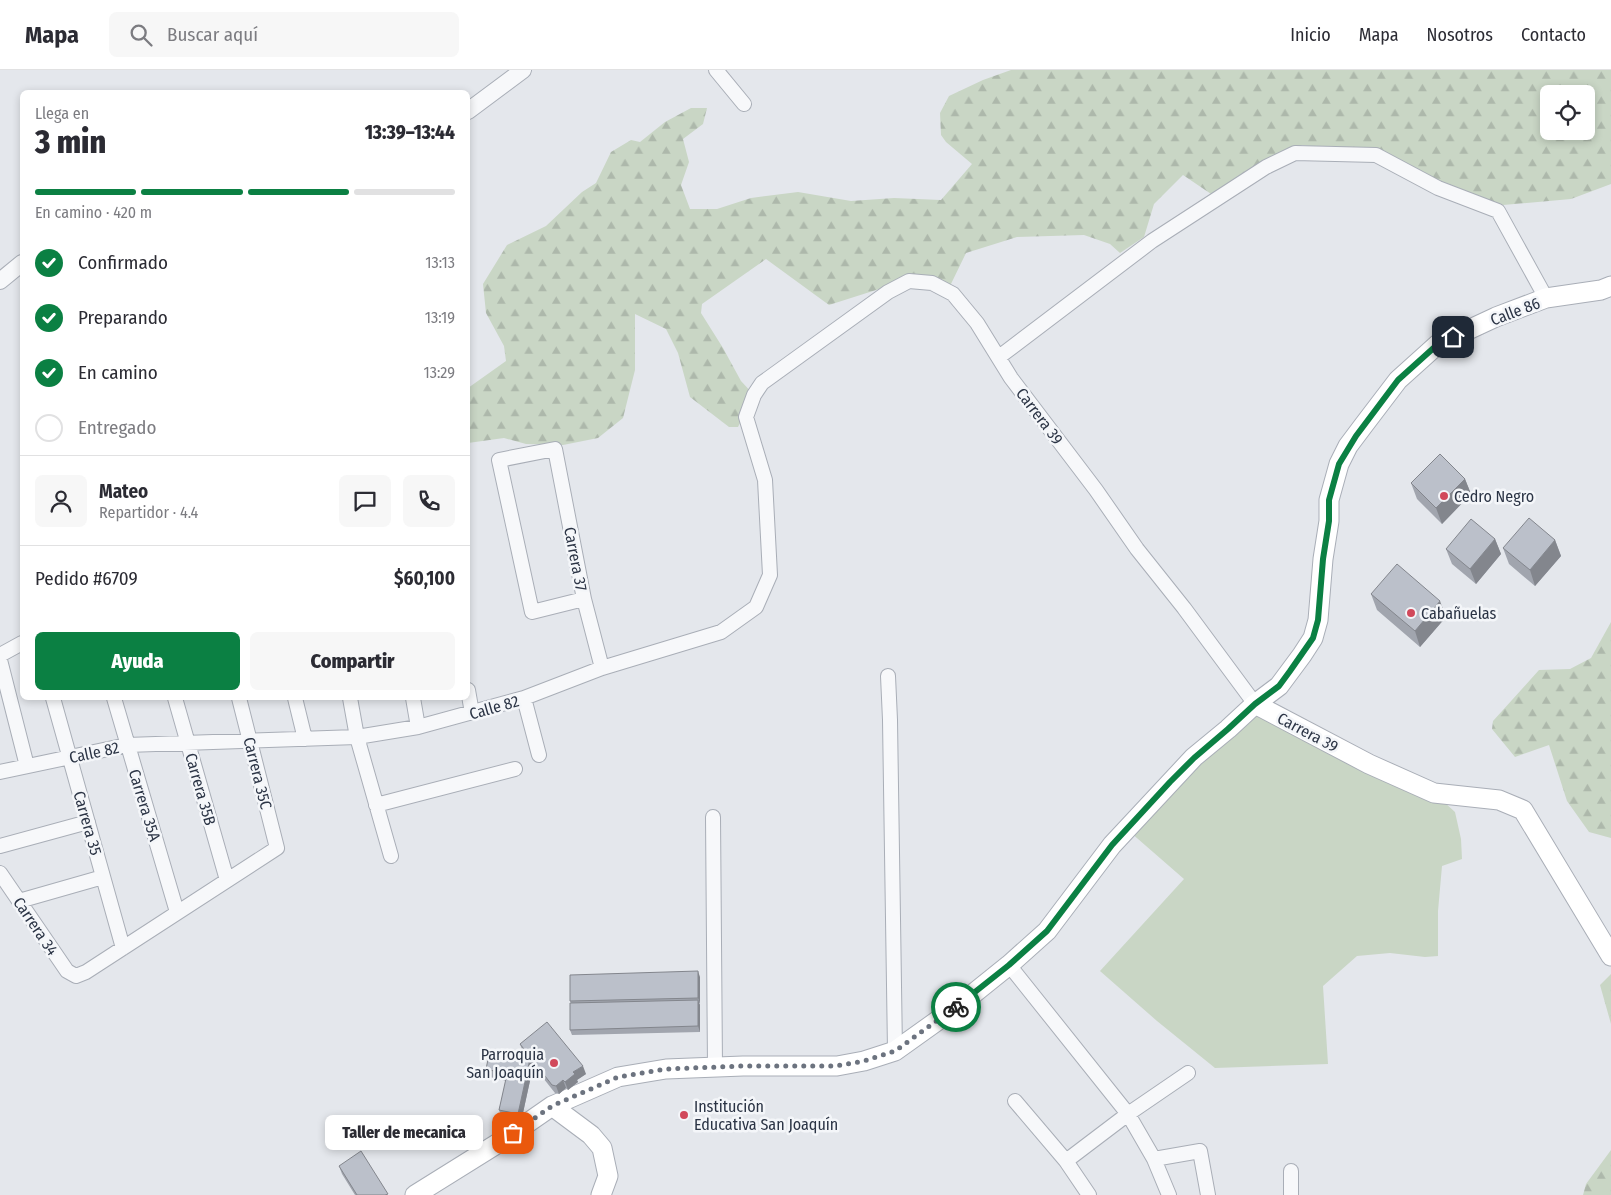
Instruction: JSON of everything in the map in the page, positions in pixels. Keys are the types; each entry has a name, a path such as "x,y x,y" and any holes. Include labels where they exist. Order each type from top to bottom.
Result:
{"main road":[{"name":"Calle 86","path":"414,1195 500,1142 552,1106 618,1077 666,1069 836,1066 864,1061 895,1051 958,1006 1009,965 1047,931 1112,845 1187,764 1255,704 1279,686 1302,655 1313,638 1318,620 1323,559 1329,521 1329,500 1339,464 1358,432 1398,380 1438,344 1496,317 1546,298 1601,290 1611,286"},
{"name":"Carrera 39","path":"1255,704 1369,764 1434,793 1499,800 1523,810 1611,956"},
{"path":"552,1106 591,1135 602,1148 608,1176 601,1195"}],"street":[{"path":"470,110 523,70"},
{"path":"716,70 744,104"},
{"path":"999,357 1152,241 1266,167 1295,153 1376,155 1438,188 1498,211 1546,298"},
{"path":"0,281 20,265"},
{"name":"Carrera 39","path":"754,395 762,383 888,292 909,281 932,283 953,294 977,323 1011,378 1096,490 1137,549 1184,608 1255,704"},
{"name":"Calle 82","path":"0,772 127,745 250,742 357,736 418,728 524,698 602,668 721,632 756,607 770,575 765,480 746,417 754,395"},
{"name":"Carrera 37","path":"584,599 532,612 499,460 555,450 584,599 602,668"},
{"path":"0,655 20,644"},
{"path":"0,660 6,711 27,766"},
{"path":"888,676 895,1051"},
{"path":"524,698 539,755"},
{"name":"Carrera 35","path":"54,700 123,948"},
{"name":"Carrera 35A","path":"115,700 177,912"},
{"name":"Carrera 35B","path":"176,700 227,880"},
{"name":"Carrera 35C","path":"227,880 277,848 240,700"},
{"path":"296,700 305,738"},
{"path":"350,700 357,736 391,856"},
{"path":"413,700 418,728"},
{"path":"470,700 472,713"},
{"path":"376,805 515,769"},
{"path":"713,818 715,1067"},
{"path":"0,846 88,822"},
{"path":"19,901 103,877"},
{"path":"123,948 227,880"},
{"name":"Carrera 34","path":"2,881 19,901 67,971 76,976 86,972 123,948"},
{"path":"1009,965 1128,1114 1154,1159 1169,1195"},
{"path":"1066,1161 1128,1114 1188,1073"},
{"path":"1015,1102 1066,1161 1084,1193"},
{"path":"1154,1159 1200,1151 1208,1195"},
{"path":"1291,1171 1291,1195"}],"green space":[{"path":"1011,70 1611,70 1611,184 1571,199 1503,205 1438,188 1376,155 1302,145 1217,198 1183,175 1154,204 1144,237 1120,253 1110,244 1084,235 1017,237 966,253 950,286 920,276 829,305 766,259 702,304 701,313 741,381 754,395 738,427 729,427 690,397 678,353 666,329 635,314 635,370 623,418 598,438 563,445 526,444 504,438 470,443 470,387 506,361 504,346 486,313 483,284 507,245 546,226 582,192 596,183 611,152 631,140 640,142 665,122 691,108 707,108 703,124 683,139 689,162 681,185 690,209 717,209 751,198 798,192 851,201 894,198 941,200 972,164 946,142 941,135 940,113 949,96 983,80"},
{"path":"1611,622 1611,838 1589,832 1567,801 1549,745 1515,757 1492,729 1493,721 1539,670 1570,669 1591,658"},
{"path":"1257,708 1434,793 1455,812 1461,839 1462,859 1442,866 1438,911 1438,956 1425,957 1390,953 1357,956 1323,986 1328,1064 1215,1068 1100,971 1184,879 1130,832"},
{"path":"1611,974 1611,1024 1600,985"},
{"path":"1611,1150 1611,1195 1583,1195 1586,1184"}],"building":[{"path":"1440,454 1465,479 1436,508 1411,483"},
{"path":"1529,518 1555,540 1530,570 1503,548"},
{"path":"1471,519 1495,539 1470,569 1446,549"},
{"path":"1397,564 1440,601 1415,631 1371,594"},
{"path":"698,971 698,998 570,1001 570,975"},
{"path":"698,1000 698,1026 570,1030 570,1003"},
{"name":"Parroquia San Joaquín","path":"547,1022 583,1066 573,1072 575,1074 565,1082 563,1080 556,1086 552,1085 520,1044"},
{"path":"490,1050 530,1059 518,1114 499,1110 507,1074 486,1069"},
{"path":"361,1151 388,1194 357,1195 339,1166"}],"way so far":[{"path":"513,1133 552,1106 618,1077 666,1069 743,1066 836,1066 864,1061 895,1051 956,1007"}],"place":[{"name":"Cedro Negro","path":"1444,496"},
{"name":"Cabañuelas","path":"1411,613"},
{"name":"Parroquia San Joaquín","path":"554,1063"},
{"name":"Institución Educativa San Joaquín","path":"684,1115"},
{"name":"Taller de mecanica","path":"513,1133"}],"route":[{"path":"956,1007 1009,965 1047,931 1112,845 1170,782 1255,704 1279,686 1302,655 1313,638 1318,620 1323,559 1329,521 1329,500 1339,464 1348,446 1398,380 1438,344 1453,337"}]}
